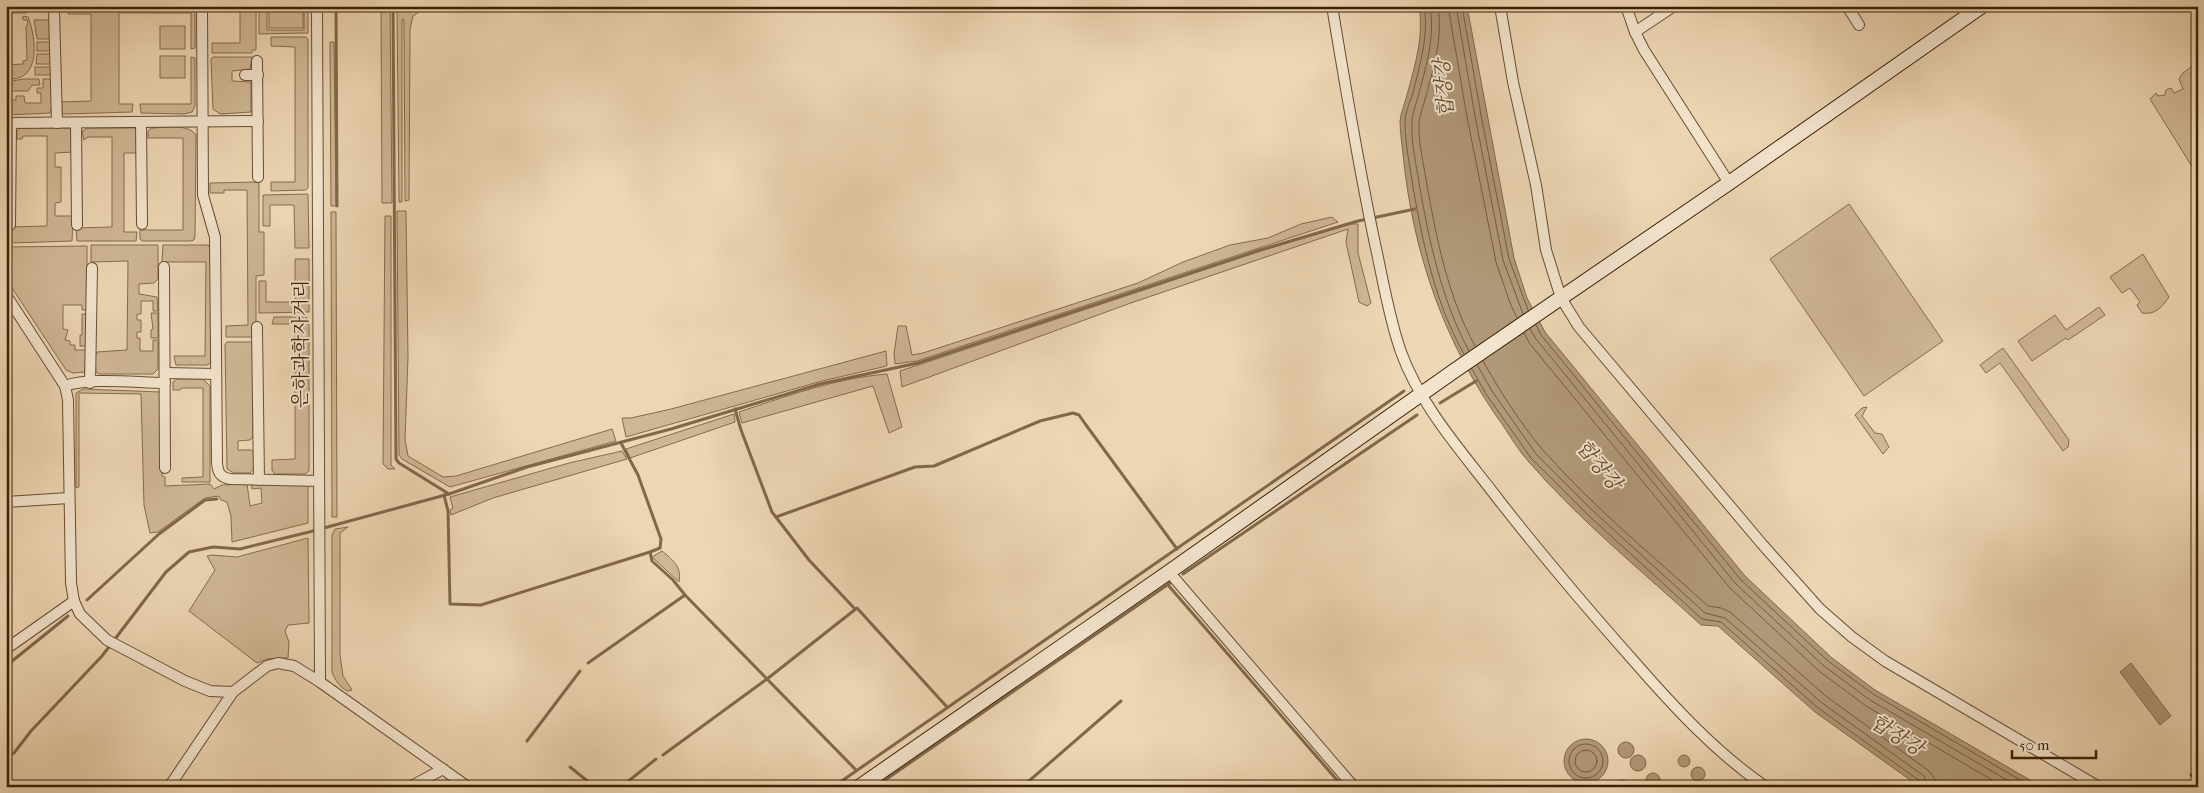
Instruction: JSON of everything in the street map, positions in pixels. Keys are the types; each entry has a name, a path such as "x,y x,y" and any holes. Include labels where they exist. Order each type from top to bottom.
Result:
{"street":[{"path":"202,6 203,195 216,237 218,472 223,477 319,481"},
{"name":"은하과학자거리","path":"317,6 320,682"},
{"path":"1332,6 1370,225 1399,345 1421,395 1463,454 1603,627 1710,743 1766,787"},
{"path":"1500,6 1533,169 1556,302 1711,485 1820,609 1845,632 1885,661 2099,787"},
{"path":"1626,6 1635,32 1729,182"},
{"path":"1635,32 1674,6"},
{"path":"1846,6 1859,25"},
{"path":"859,787 1170,572 1454,371 1982,6"},
{"path":"54,10 57,123"},
{"path":"257,61 258,177"},
{"path":"245,75 258,75"},
{"path":"10,225 8,123 258,121"},
{"path":"141,122 142,224"},
{"path":"76,123 77,224"},
{"path":"164,267 165,468"},
{"path":"90,383 92,268"},
{"path":"6,295 65,386 68,400 71,583 74,601 80,614 111,643 185,681 210,691 233,692"},
{"path":"257,327 259,480"},
{"path":"65,386 74,383 216,374"},
{"path":"6,502 69,498"},
{"path":"1170,572 1354,787"},
{"path":"6,648 74,601"},
{"path":"169,787 233,692 267,666 278,663 294,666 320,682 468,787"},
{"path":"410,787 443,769"}],"shaded area":[{"path":"6,6 21,6 26,13 6,13"},
{"path":"52,6 164,6 164,9 192,10 192,6 195,6 195,48 191,49 191,13 119,13 119,104 133,104 132,112 64,114 61,113 60,102 91,101 91,14 68,14 68,9 54,9"},
{"path":"240,6 256,6 256,50 252,50 252,53 212,53 212,43 240,43"},
{"path":"259,6 267,6 267,30 304,30 304,6 308,6 308,33 259,34"},
{"path":"269,6 303,6 303,28 269,28"},
{"path":"381,6 390,6 392,203 382,203"},
{"path":"397,6 428,6 413,16 410,29 409,200 405,201 404,20 402,19 402,202 399,202"},
{"path":"23,16 28,17 31,26 34,58 31,67 25,74 17,78 6,79 6,65 23,64 23,61 27,60 26,26 28,24 27,20 23,20"},
{"path":"34,20 51,20 51,39 37,39"},
{"path":"160,26 185,26 185,49 160,49"},
{"path":"271,37 306,37 308,39 308,188 306,190 271,191 271,182 295,182 295,47 271,46"},
{"path":"37,42 51,42 51,51 37,51"},
{"path":"330,42 334,42 336,206 331,206"},
{"path":"37,54 51,54 52,64 36,64"},
{"path":"160,56 185,56 185,78 160,78"},
{"path":"191,57 195,58 195,106 192,112 184,114 141,113 140,104 191,104"},
{"path":"213,57 252,57 250,69 232,71 232,81 251,82 251,112 220,114 213,109 211,59"},
{"path":"2194,65 2198,167 2195,168 2191,165 2150,99 2156,93 2158,96 2165,95 2166,90 2171,88 2174,93 2183,89 2179,79 2183,73"},
{"path":"35,67 52,67 52,75 35,75"},
{"path":"39,79 40,85 32,85 28,91 11,91 6,87 6,82"},
{"path":"43,79 52,79 52,107 50,113 6,115 6,100 16,100 16,96 24,96 25,103 41,103 41,93 37,93 37,88 43,88"},
{"path":"20,128 72,129 73,152 55,153 55,167 61,167 61,202 55,203 55,216 73,216 72,241 10,243 10,227 47,226 47,136 23,136 22,139 17,139 17,132"},
{"path":"87,128 138,128 138,153 124,153 124,232 137,232 136,241 77,241 76,228 112,227 112,137 88,137 84,140 82,132"},
{"path":"151,128 182,128 192,131 196,135 194,240 142,241 140,239 140,230 183,230 183,138 148,138 148,131"},
{"path":"259,182 259,232 264,232 264,275 256,276 256,327 253,337 226,337 226,326 248,325 247,190 224,190 224,193 210,193 210,183"},
{"path":"308,194 309,248 295,248 294,205 270,205 270,226 263,226 263,195"},
{"path":"1849,204 1943,341 1864,396 1770,259"},
{"path":"397,211 406,211 408,357 405,440 408,456 443,477 456,476 612,429 616,441 450,487 402,459 399,455"},
{"path":"331,212 336,212 337,517 332,517"},
{"path":"385,216 391,216 391,465 395,469 388,469 383,464"},
{"path":"1332,217 1338,222 917,361 895,364 894,354 898,326 906,326 912,355 923,353 1138,283 1183,262 1230,245 1268,238 1301,224"},
{"path":"1351,224 1358,224 1358,253 1371,303 1367,306 1359,302 1346,242 1348,229 1128,304 902,387 900,371 1261,251"},
{"path":"91,245 158,245 158,279 154,283 139,284 139,294 157,297 158,311 153,311 153,301 141,301 141,314 137,314 137,320 141,320 141,332 137,332 137,338 140,338 140,351 153,351 153,340 158,340 158,369 153,374 99,374 96,372 95,356 97,352 127,350 128,261 91,262"},
{"path":"163,245 208,245 211,249 212,360 208,365 176,365 174,356 205,356 206,262 162,262"},
{"path":"87,246 87,310 82,310 82,305 63,305 63,329 68,330 65,340 70,341 70,345 75,345 75,350 86,350 85,372 73,373 66,370 14,291 6,274 6,247"},
{"path":"2143,254 2169,297 2158,310 2151,313 2142,313 2137,305 2140,302 2130,288 2122,293 2110,277"},
{"path":"295,259 309,259 309,312 259,313 259,281 266,281 266,302 295,302"},
{"path":"2099,307 2105,315 2032,361 2018,341 2055,315 2066,330"},
{"path":"151,313 158,313 158,338 151,338 151,330 153,329"},
{"path":"82,314 87,314 87,346 80,346"},
{"path":"274,317 306,317 309,320 309,471 305,474 275,474 272,471 272,460 295,459 295,324 272,324"},
{"path":"227,342 254,342 253,437 250,440 238,441 238,450 251,450 254,453 255,467 250,473 234,473 227,469 225,344"},
{"path":"2003,348 2069,440 2068,447 2063,451 2000,363 1986,373 1980,365"},
{"path":"886,351 887,366 822,381 626,437 622,418 631,418 671,409"},
{"path":"887,374 902,427 889,433 873,386 742,423 739,412 794,394 850,379"},
{"path":"177,379 203,379 210,386 210,482 182,482 182,478 203,477 203,388 173,390 173,382"},
{"path":"83,389 160,392 162,396 162,476 165,477 165,486 210,484 214,489 222,485 247,484 250,506 262,503 261,488 252,489 251,483 305,485 308,487 308,523 232,542 231,516 227,502 221,500 219,496 205,498 158,532 150,533 144,505 141,394 79,393 79,487 76,488 76,393"},
{"path":"1867,407 1862,416 1875,433 1882,434 1889,447 1883,454 1855,415 1862,408"},
{"path":"734,414 735,422 630,458 626,449"},
{"path":"622,451 627,459 493,498 451,515 450,510 453,508 450,497 569,463"},
{"path":"348,527 340,533 340,655 343,676 352,690 348,691 338,683 332,672 332,535 335,529"},
{"path":"308,538 309,623 288,625 285,631 289,642 288,658 267,659 257,663 189,611 215,570 207,556 237,557"},
{"path":"662,551 678,568 679,582 652,557"}],"water":[{"name":"합장강","path":"1419,6 1467,6 1514,258 1527,298 1545,332 1745,576 1832,658 1875,690 2042,787 1920,787 1815,712 1718,626 1701,625 1590,525 1525,457 1483,396 1449,331 1435,298 1415,228 1408,191 1400,121 1420,40"},
{"path":"2131,663 2171,716 2160,725 2120,672"},
{"path":"1590,739 1602,745 1607,752 1607,770 1602,777 1595,782 1582,783 1574,780 1567,773 1564,757 1567,749 1574,742"},
{"path":"1626,742 1634,750 1626,758 1618,750"},
{"path":"1638,755 1646,763 1638,771 1630,763"},
{"path":"1686,755 1689,756 1689,766 1682,767 1679,766 1678,759 1679,756"},
{"path":"1695,767 1701,767 1705,774 1701,781 1695,781 1691,777 1691,771"},
{"path":"1650,773 1656,773 1660,780 1656,787 1650,787 1646,783 1646,777"},
{"path":"1621,780 1632,782 1639,787 1608,787"}],"waterway":[{"path":"336,6 337,206"},
{"path":"393,6 396,459 399,463 449,494"},
{"path":"6,757 14,753 31,731 102,656 166,572 189,552 213,547 240,549 309,532 449,494 527,467 671,429 820,384 918,363 1260,250 1358,221 1415,209"},
{"path":"1440,403 1476,381"},
{"path":"833,787 1404,391"},
{"path":"735,409 772,512 809,560 855,609"},
{"path":"776,517 915,467 934,466 1040,421 1073,413 1079,415 1177,549"},
{"path":"1183,574 1417,415"},
{"path":"621,443 638,475 661,539 660,548 650,552"},
{"path":"444,495 448,511 450,604 481,605 650,552 652,561 673,580 685,595 856,770"},
{"path":"87,600 159,534 205,500 217,499"},
{"path":"875,787 1170,583"},
{"path":"1168,585 1343,787"},
{"path":"588,663 685,595"},
{"path":"663,755 767,679 857,608 947,707"},
{"path":"6,666 68,616"},
{"path":"527,741 580,671"},
{"path":"1022,787 1121,701"},
{"path":"621,787 656,759"},
{"path":"570,767 595,787"}],"railway":[{"path":"2176,787 2198,770"}]}
